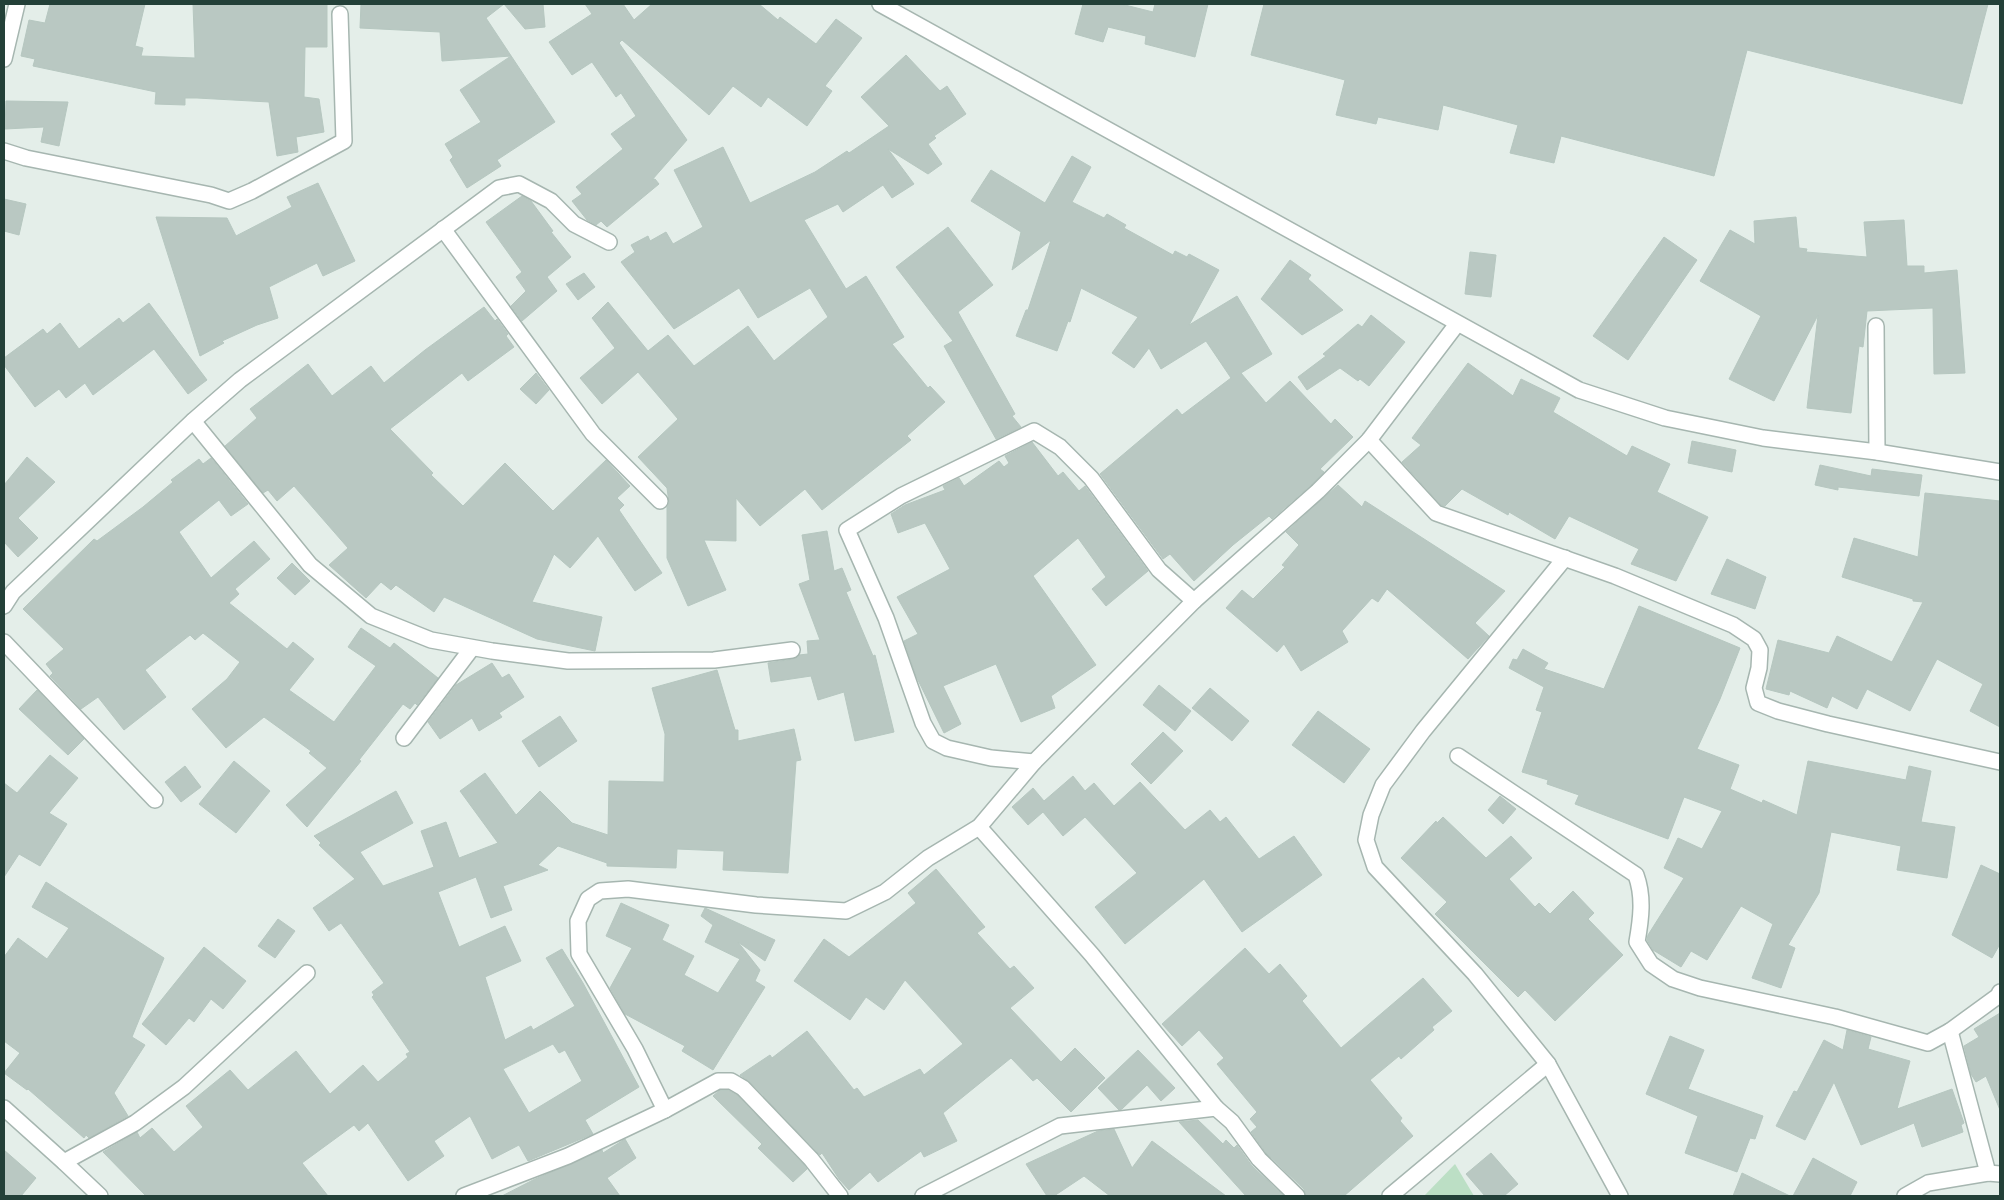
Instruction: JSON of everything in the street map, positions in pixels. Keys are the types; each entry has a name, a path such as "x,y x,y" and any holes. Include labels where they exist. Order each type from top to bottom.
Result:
{"street":[{"path":"4,59 17,4"},
{"path":"880,4 1579,390 1665,418 1764,438 1877,452 2000,472"},
{"path":"4,151 26,158 211,195 229,201 344,141 340,14"},
{"path":"4,606 13,592 193,421 240,380 499,188 519,184 551,201 574,224 609,242"},
{"path":"443,229 593,434 660,501"},
{"path":"665,1110 635,1050 579,954 578,921 588,899 600,891 628,889 756,905 846,911 885,892 928,858 978,827 1034,762 1194,601 1318,490 1369,440 1457,324"},
{"path":"1876,326 1877,452"},
{"path":"193,421 310,566 371,616 431,640 472,648 568,661 714,660 792,650"},
{"path":"1034,762 973,754 947,748 933,741 923,723 886,618 846,530 901,496 1034,432 1060,447 1091,478 1159,570 1194,601"},
{"path":"1369,440 1436,513 1615,576 1733,625 1754,639 1760,650 1754,688 1758,703 1778,711 1828,724 2000,762"},
{"path":"1565,558 1423,731 1383,785 1372,815 1366,840 1375,867 1475,974 1548,1064 1620,1196"},
{"path":"4,642 155,800"},
{"path":"404,738 472,648"},
{"path":"1458,756 1636,875 1640,886 1641,917 1637,942 1651,964 1673,978 1700,988 1835,1017 1928,1043 1950,1031 2000,992"},
{"path":"978,827 1092,955 1216,1108 1232,1122 1259,1159 1297,1196"},
{"path":"64,1162 135,1123 184,1087 308,973"},
{"path":"1905,1196 1994,1174 1950,1031"},
{"path":"1390,1196 1548,1064"},
{"path":"464,1196 568,1156 665,1110 718,1081 731,1082 743,1088 811,1159 840,1196"},
{"path":"4,1108 100,1196"},
{"path":"923,1196 1060,1126 1216,1108"}],"green space":[{"path":"1455,1164 1474,1196 1424,1196"}],"building":[{"path":"50,4 145,4 135,46 143,48 141,56 195,58 193,4 327,4 327,47 305,47 304,97 319,99 324,132 296,137 298,152 277,156 269,102 185,98 185,105 155,104 156,92 33,66 35,59 21,56 29,20 45,23"},
{"path":"361,4 504,4 486,18 555,122 497,160 501,166 467,188 450,160 453,157 445,144 481,122 460,90 511,56 442,61 440,32 360,28"},
{"path":"504,4 543,4 545,27 525,29"},
{"path":"585,4 623,4 634,20 652,4 759,4 778,20 780,17 816,44 836,19 862,38 825,86 832,91 807,126 768,97 761,107 733,86 709,115 622,40 619,43 687,140 652,180 655,179 659,184 607,227 601,221 596,225 587,220 572,201 582,194 576,187 623,149 611,134 636,116 621,93 616,97 592,62 572,75 549,42 592,14"},
{"path":"1083,4 1121,4 1153,12 1155,4 1208,4 1195,57 1145,44 1146,36 1108,27 1103,42 1075,34"},
{"path":"1264,4 1988,4 1962,104 1747,50 1714,176 1561,136 1554,163 1510,153 1518,125 1443,105 1438,130 1378,117 1376,124 1336,115 1345,80 1251,55"},
{"path":"906,55 940,91 947,86 966,114 934,136 936,138 928,144 942,164 928,174 888,149 914,184 892,198 883,185 843,212 838,204 804,220 846,289 866,276 904,337 892,344 928,388 930,386 945,402 907,436 911,440 822,510 805,489 760,526 736,498 736,541 704,540 726,590 688,606 667,558 667,507 669,503 667,488 638,457 678,419 638,372 602,404 580,378 615,348 592,318 608,302 648,351 668,335 694,366 748,326 774,361 828,317 810,288 758,318 739,288 674,329 621,262 635,252 631,245 648,236 650,241 666,232 673,244 703,227 674,170 723,147 750,203 815,172 847,151 849,153 889,126 861,97"},
{"path":"6,101 68,102 59,146 41,142 44,127 5,129"},
{"path":"1072,156 1091,167 1072,202 1104,218 1107,214 1126,225 1124,228 1173,255 1175,251 1187,257 1189,254 1219,270 1189,325 1237,296 1272,354 1241,373 1266,403 1290,381 1331,424 1335,419 1353,437 1320,469 1324,472 1312,484 1272,519 1269,516 1233,545 1194,581 1170,554 1163,559 1100,474 1177,409 1182,415 1231,378 1206,341 1161,369 1149,348 1134,368 1112,353 1138,317 1081,288 1070,322 1068,321 1057,351 1016,336 1026,310 1028,310 1051,240 1012,270 1021,232 971,201 991,170 1045,203"},
{"path":"318,183 355,261 323,276 317,263 269,287 278,318 257,325 222,341 224,343 200,356 156,217 227,218 236,236 292,207 287,197"},
{"path":"522,196 531,201 553,231 551,232 571,257 547,277 557,291 522,321 511,306 526,291 516,277 522,272 486,222"},
{"path":"4,199 26,204 19,235 4,231"},
{"path":"1796,217 1799,248 1807,249 1806,252 1867,257 1864,222 1904,220 1907,266 1924,266 1924,273 1957,270 1965,373 1934,374 1933,308 1867,311 1863,347 1859,346 1851,413 1807,408 1818,315 1774,401 1729,379 1761,316 1700,281 1730,230 1755,244 1754,221"},
{"path":"948,227 993,285 958,312 1015,414 1012,416 1021,427 996,439 944,346 953,341 896,267"},
{"path":"1664,237 1697,260 1628,360 1593,336"},
{"path":"1470,252 1496,255 1491,297 1465,294"},
{"path":"1290,260 1311,275 1308,279 1343,310 1302,335 1261,299"},
{"path":"584,273 595,287 578,300 566,284"},
{"path":"149,303 207,380 188,394 154,349 93,395 85,383 66,398 59,389 35,407 4,365 4,358 43,329 47,334 60,323 79,349 119,318 123,323"},
{"path":"484,307 495,321 497,319 508,334 506,336 514,347 468,381 462,373 390,429 433,473 431,475 463,506 505,463 553,511 606,460 630,486 617,498 624,505 619,510 662,573 635,591 598,536 570,568 554,554 532,602 602,617 595,651 537,639 444,597 434,612 396,585 391,590 381,582 366,598 329,565 348,548 294,486 277,501 268,490 263,493 225,446 257,418 250,409 308,364 332,396 371,366 384,383"},
{"path":"1371,315 1405,342 1369,386 1360,379 1358,381 1340,368 1307,390 1298,377 1326,356 1323,354 1358,324 1362,327"},
{"path":"1468,363 1513,396 1521,379 1560,398 1553,412 1627,456 1632,446 1670,464 1657,492 1708,517 1676,581 1631,564 1639,549 1569,516 1555,539 1509,512 1508,515 1462,489 1445,506 1441,505 1402,462 1421,445 1412,438"},
{"path":"536,373 549,390 536,404 520,389"},
{"path":"1692,441 1736,450 1732,472 1688,463"},
{"path":"1032,442 1058,476 1063,472 1079,491 1085,486 1148,571 1106,606 1092,589 1106,577 1078,538 1033,576 1096,665 1051,696 1055,708 1021,722 996,664 943,686 961,724 944,733 916,676 904,641 918,634 897,597 950,569 925,523 898,533 891,514 905,505 945,490 943,486 959,478 964,486 999,461 1004,467 1009,463 1005,456"},
{"path":"27,457 55,482 18,518 38,538 18,557 4,542 4,485"},
{"path":"211,458 248,504 231,516 219,500 179,532 211,578 254,541 270,559 235,589 239,594 229,603 287,649 293,642 314,659 289,690 334,722 376,666 348,647 361,628 390,648 394,643 438,678 417,705 415,703 410,709 403,704 359,760 361,761 307,827 286,805 327,768 309,753 311,751 264,717 226,748 192,709 227,679 240,662 203,633 195,640 190,635 145,670 166,697 124,730 98,697 81,709 50,676 53,673 46,664 64,649 23,609 94,539 97,541 143,507 173,482 171,480 199,459 203,464"},
{"path":"1820,465 1871,476 1872,469 1922,475 1919,496 1838,487 1838,490 1815,485"},
{"path":"1338,485 1362,507 1365,501 1505,591 1475,623 1489,636 1468,659 1387,589 1378,602 1372,598 1342,631 1348,642 1301,671 1284,644 1277,652 1226,608 1242,590 1253,599 1285,567 1282,565 1299,545 1286,532"},
{"path":"1925,493 2000,501 2000,727 1970,711 1983,684 1937,659 1910,711 1867,689 1857,709 1832,696 1827,708 1790,691 1789,695 1766,689 1778,640 1829,653 1837,636 1892,662 1923,602 1913,601 1913,599 1842,577 1854,538 1918,557"},
{"path":"827,531 834,571 842,568 851,590 846,592 873,656 875,655 894,732 855,741 844,692 818,700 811,676 771,682 768,663 793,659 799,655 808,654 807,641 820,640 799,584 810,580 802,535"},
{"path":"1727,559 1766,577 1755,609 1711,594"},
{"path":"292,563 310,581 295,595 277,578"},
{"path":"1639,606 1740,648 1720,699 1697,749 1739,765 1730,789 1762,803 1763,800 1797,815 1808,761 1906,780 1909,766 1931,771 1921,822 1955,827 1947,878 1897,870 1901,846 1831,832 1819,893 1788,945 1795,948 1781,988 1752,978 1773,924 1741,906 1707,960 1691,951 1681,967 1653,950 1647,940 1648,935 1684,878 1664,868 1678,838 1702,849 1722,811 1684,797 1668,839 1575,804 1579,795 1547,784 1548,780 1522,772 1542,712 1536,710 1544,687 1509,668 1513,659 1517,660 1523,649 1548,663 1544,669 1604,689"},
{"path":"492,663 502,678 509,674 524,697 499,713 502,717 479,731 472,718 440,739 428,722 456,685"},
{"path":"717,670 735,730 738,730 738,741 794,729 801,760 796,761 788,873 723,870 724,851 677,849 676,868 607,866 607,863 558,846 538,865 548,870 503,886 512,910 491,918 476,877 438,892 459,947 505,926 521,961 485,977 505,1040 531,1026 533,1030 575,1006 546,958 562,949 583,983 639,1087 585,1120 593,1134 528,1161 519,1145 492,1159 470,1116 434,1141 444,1156 408,1181 368,1123 359,1131 354,1125 302,1163 328,1196 146,1196 103,1152 137,1132 140,1138 152,1128 174,1152 203,1127 186,1106 230,1070 248,1090 296,1051 330,1094 363,1065 378,1082 408,1057 406,1054 410,1052 372,997 374,995 372,992 384,983 341,923 329,931 313,908 355,879 319,845 321,843 314,836 396,791 413,823 360,852 383,886 434,867 421,831 446,822 459,858 498,843 460,791 485,773 516,815 540,791 572,823 608,835 609,781 664,782 665,734 652,688","holes":["553,1044 559,1053 565,1050 582,1081 529,1113 503,1069"]},
{"path":"1159,685 1191,711 1175,731 1143,705"},
{"path":"1210,688 1249,721 1232,741 1192,708"},
{"path":"37,690 84,739 68,755 19,709"},
{"path":"1318,711 1370,749 1344,783 1292,745"},
{"path":"560,716 577,741 539,767 522,741"},
{"path":"1163,732 1183,751 1151,784 1131,764"},
{"path":"50,755 78,778 49,813 67,824 40,866 19,854 4,877 4,783 17,793"},
{"path":"234,761 270,791 236,833 199,804"},
{"path":"185,766 201,787 181,802 165,782"},
{"path":"1073,776 1085,791 1094,783 1114,806 1140,782 1185,830 1210,810 1220,822 1226,817 1259,859 1294,836 1322,875 1242,932 1204,879 1125,944 1095,907 1137,873 1085,817 1063,836 1043,812 1028,825 1012,807 1033,788 1044,801"},
{"path":"1500,796 1516,809 1503,824 1488,810"},
{"path":"1443,817 1486,858 1511,836 1532,858 1509,879 1535,907 1539,903 1550,914 1573,891 1594,913 1588,919 1623,955 1555,1021 1525,990 1518,997 1435,914 1447,902 1401,858 1436,821 1437,823"},
{"path":"1981,865 2000,874 2000,944 1992,958 1952,935"},
{"path":"936,869 985,927 977,933 1010,969 1014,966 1034,988 1010,1008 1061,1062 1075,1048 1105,1078 1071,1112 1037,1078 1033,1081 1011,1058 943,1113 957,1141 924,1157 921,1151 878,1182 870,1172 849,1190 839,1179 822,1153 820,1155 750,1082 740,1075 770,1055 772,1058 807,1031 854,1090 857,1088 864,1097 920,1069 924,1075 963,1044 905,980 884,1010 866,997 850,1020 794,981 824,939 849,957 916,903 908,893"},
{"path":"46,882 164,958 132,1037 145,1045 114,1093 128,1116 89,1138 86,1135 84,1138 28,1089 4,1073 20,1053 4,1041 4,957 18,938 47,959 69,928 32,907"},
{"path":"621,903 669,925 662,940 694,956 684,975 718,993 740,959 705,942 713,925 701,916 705,908 775,940 765,961 738,942 760,970 755,981 765,987 713,1070 682,1051 685,1046 625,1014 610,988 632,948 606,936"},
{"path":"278,919 295,931 275,958 258,946"},
{"path":"204,947 246,981 223,1009 211,999 194,1022 189,1018 166,1045 142,1024"},
{"path":"1245,948 1269,974 1280,964 1307,996 1302,1001 1341,1048 1423,978 1452,1011 1432,1027 1434,1030 1401,1059 1399,1056 1370,1080 1402,1118 1400,1121 1413,1136 1344,1196 1306,1196 1304,1189 1266,1153 1251,1132 1257,1127 1250,1119 1257,1112 1217,1064 1224,1058 1199,1030 1182,1046 1162,1024"},
{"path":"2000,1013 2000,1110 1986,1076 1976,1082 1971,1074 1964,1046 1979,1037 1974,1029"},
{"path":"1847,1030 1871,1037 1868,1049 1910,1061 1897,1109 1952,1089 1964,1123 1961,1125 1963,1132 1922,1147 1914,1123 1861,1145 1834,1082 1805,1140 1776,1126 1794,1091 1797,1092 1824,1040 1843,1050"},
{"path":"1670,1036 1704,1050 1688,1089 1763,1116 1755,1139 1750,1138 1737,1172 1685,1153 1698,1116 1646,1094"},
{"path":"1138,1050 1175,1088 1161,1101 1147,1085 1119,1110 1098,1088"},
{"path":"720,1090 728,1090 737,1095 807,1169 793,1182 758,1148 762,1144 713,1096"},
{"path":"1198,1120 1223,1144 1226,1140 1234,1148 1237,1145 1252,1166 1284,1196 1246,1196 1179,1122"},
{"path":"1114,1129 1132,1168 1152,1141 1226,1196 1110,1196 1084,1176 1054,1196 1047,1196 1026,1164 1098,1131"},
{"path":"625,1139 636,1158 607,1178 620,1196 502,1196 533,1180 602,1150 603,1153"},
{"path":"4,1150 36,1178 21,1196 4,1196"},
{"path":"1491,1153 1518,1184 1504,1196 1485,1196 1466,1174"},
{"path":"1813,1158 1857,1182 1850,1196 1793,1196"},
{"path":"1742,1173 1790,1196 1733,1196"}]}
